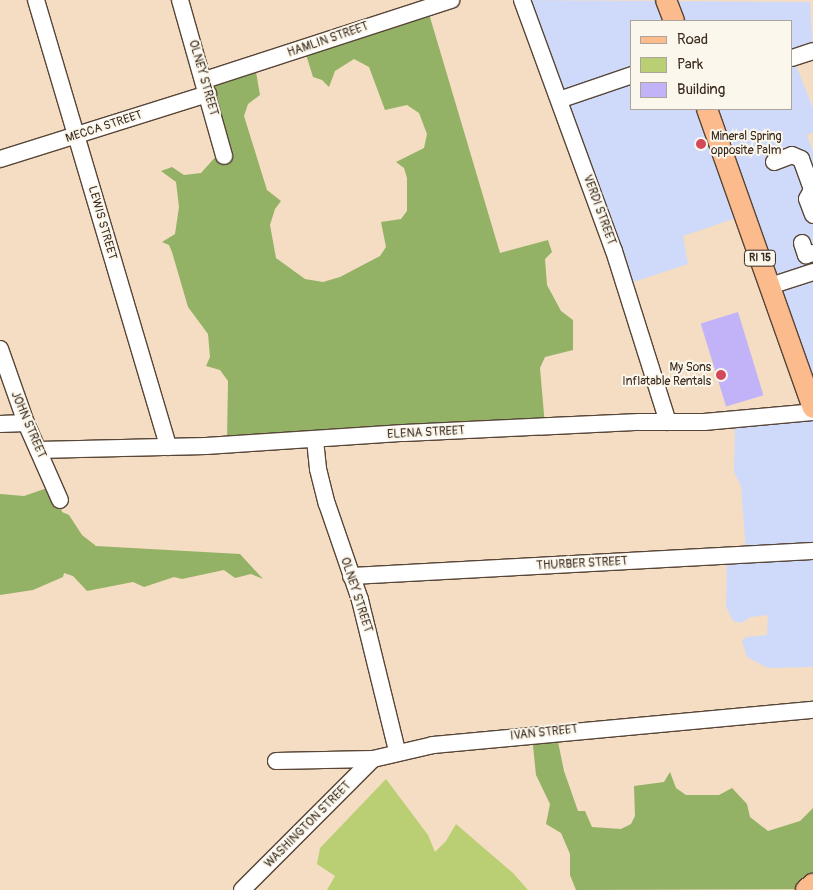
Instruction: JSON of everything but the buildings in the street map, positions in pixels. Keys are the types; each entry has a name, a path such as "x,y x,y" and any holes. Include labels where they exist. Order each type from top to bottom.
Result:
{"highway":[{"path":"807,890 813,885"}],"main road":[{"path":"666,0 674,20"},
{"name":"RI 15","path":"707,110 813,408"}],"street":[{"name":"LEWIS STREET","path":"36,0 168,447"},
{"name":"OLNEY STREET","path":"180,0 224,156"},
{"name":"HAMLIN STREET","path":"206,87 451,0"},
{"name":"VERDI STREET","path":"522,0 614,250 666,406 668,422"},
{"path":"793,58 813,51"},
{"path":"559,100 630,76"},
{"name":"MECCA STREET","path":"0,159 76,136 206,87"},
{"path":"774,162 792,155 801,159 812,190 807,199 813,215"},
{"path":"770,286 813,272"},
{"name":"JOHN STREET","path":"0,348 26,423 60,500"},
{"name":"ELENA STREET","path":"38,450 168,447 668,422 704,422 813,412"},
{"path":"0,424 26,423"},
{"name":"OLNEY STREET","path":"315,440 325,495 351,576 389,711 397,752"},
{"name":"THURBER STREET","path":"351,576 813,551"},
{"name":"IVAN STREET","path":"276,761 373,759 397,752 580,729 813,710"},
{"name":"WASHINGTON STREET","path":"242,890 373,759"}],"shaded area":[{"path":"518,0 810,2 813,51 794,60 813,108 813,132 807,135 813,152 813,667 768,668 747,657 742,641 746,637 767,635 768,615 751,617 741,623 733,621 726,607 727,556 746,552 741,486 734,472 735,423 810,420 739,217 683,236 688,264 621,286"}],"green space":[{"path":"427,7 500,253 548,240 552,252 545,259 547,285 561,311 573,320 573,350 545,357 540,368 545,426 227,442 228,381 220,370 206,366 210,357 208,334 188,307 172,252 169,245 162,242 175,234 179,207 176,182 161,171 172,167 184,175 201,173 219,153 202,81 255,66 260,95 248,104 244,116 267,190 281,201 275,209 270,225 276,258 305,279 323,282 340,277 380,256 386,247 381,222 401,219 407,211 407,178 404,168 396,162 424,148 427,134 419,113 407,105 385,110 369,67 354,59 335,71 329,87 322,80 313,77 304,48"},
{"path":"50,487 60,500 62,512 69,515 82,535 96,546 240,554 263,579 251,574 235,578 224,570 182,579 174,577 144,587 133,582 87,591 73,576 64,573 63,577 33,590 0,595 0,494 24,496"},
{"path":"556,732 564,771 578,811 585,811 592,827 621,829 631,824 635,816 634,786 664,782 670,772 676,788 686,795 719,795 732,788 747,804 750,817 768,831 800,821 813,808 813,889 576,890 570,875 570,854 561,833 546,824 550,804 536,775 532,736"},
{"path":"386,779 428,835 435,852 446,841 456,824 513,873 528,890 327,890 335,876 317,864 320,848"}],"place":[{"name":"Mineral Spring opposite Palm","path":"701,144"},
{"name":"My Sons Inflatable Rentals","path":"721,375"}]}
